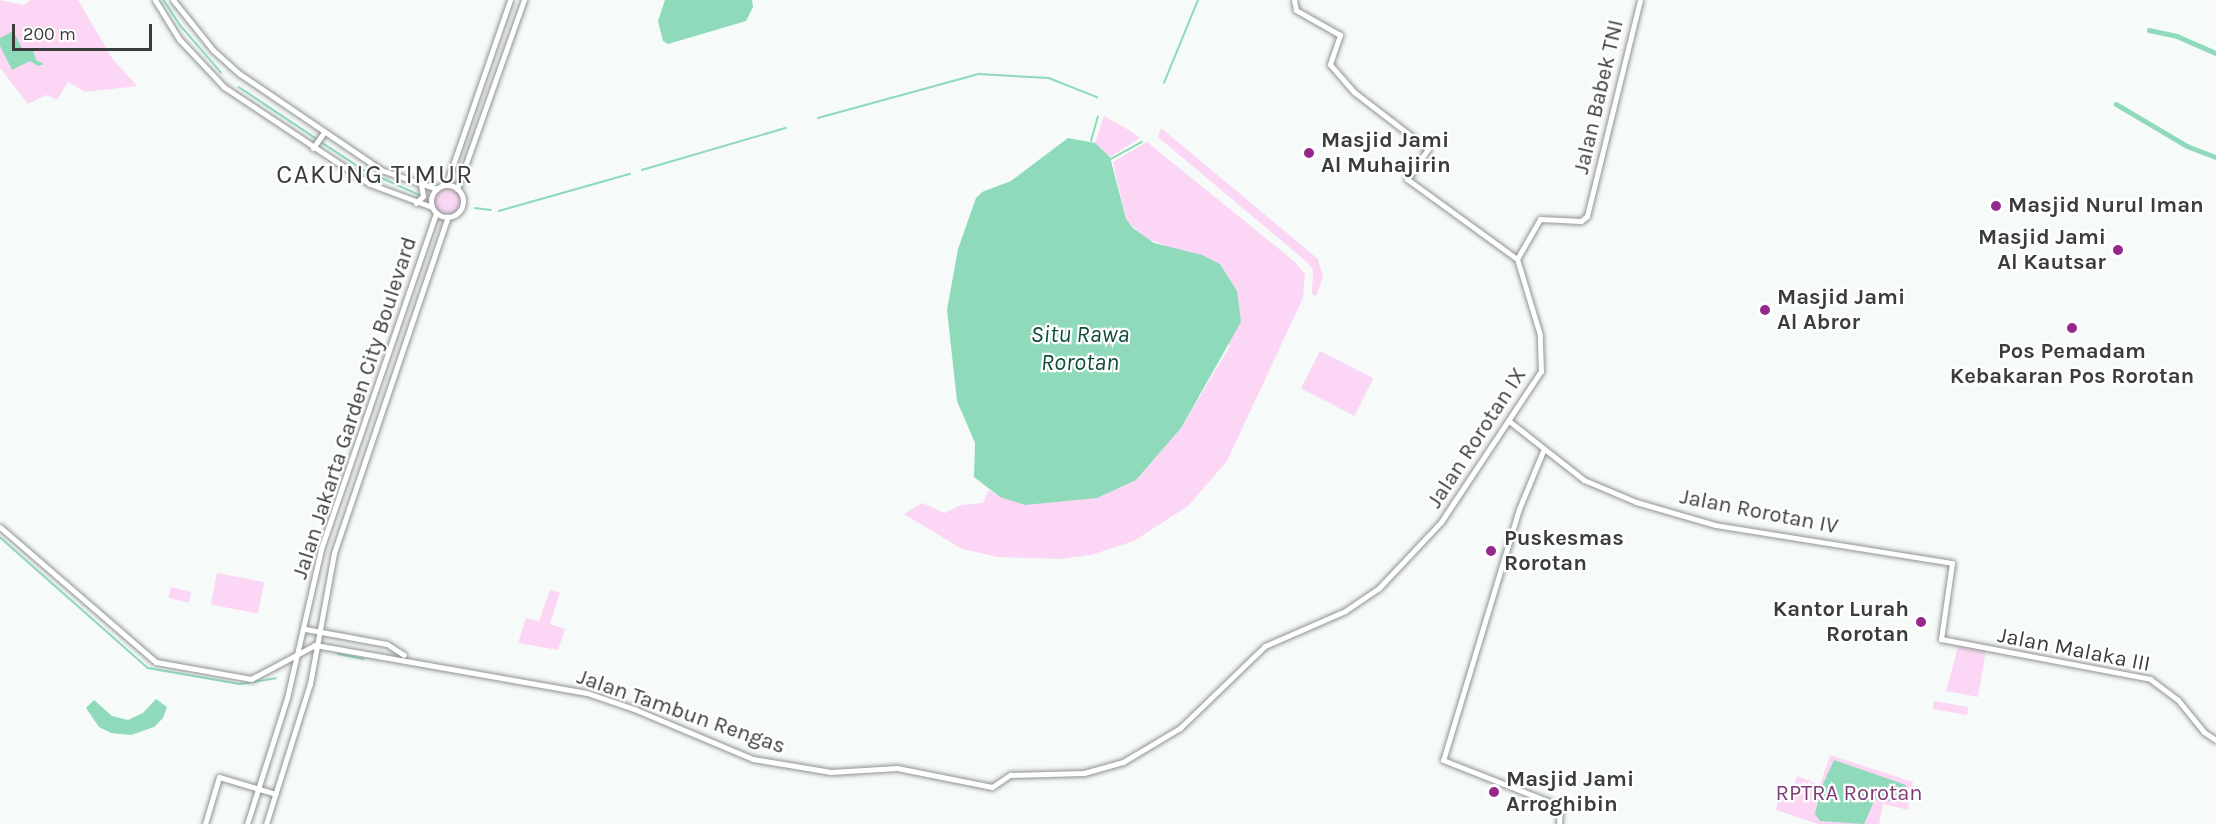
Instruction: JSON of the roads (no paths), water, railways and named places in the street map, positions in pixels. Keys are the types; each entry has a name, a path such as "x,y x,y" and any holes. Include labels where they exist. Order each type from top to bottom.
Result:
{"street":[{"path":"155,0 179,39 207,71 370,184 420,198 434,210 448,217 457,213 462,204 457,189 524,0"},
{"path":"173,0 231,66 323,134 381,170 437,189"},
{"path":"446,185 510,0"},
{"path":"1294,0 1294,9 1340,35 1330,64 1354,92 1428,149 1407,179 1518,259"},
{"name":"Jalan Babek TNI","path":"1518,259 1540,219 1584,220 1591,203 1640,0"},
{"path":"315,146 323,134"},
{"path":"449,176 453,182 460,180"},
{"path":"420,198 421,185"},
{"path":"434,210 432,198 437,189 446,185 457,189"},
{"name":"Jalan Jakarta Garden City Boulevard","path":"247,824 306,629 321,549 434,210"},
{"name":"Jalan Jakarta Garden City Boulevard","path":"266,824 310,684 315,645 334,553 448,217"},
{"name":"Jalan Rorotan IX","path":"1259,650 1345,611 1379,588 1428,539 1537,381 1543,356 1518,259"},
{"name":"Jalan Rorotan IV","path":"1509,421 1543,451 1594,486 1686,517 1952,563 1940,637"},
{"path":"1543,451 1519,509 1443,760 1560,806 1559,824"},
{"name":"Jalan Tambun Rengas","path":"0,527 156,662 252,679 300,650 315,645 587,693 761,761 831,772 897,768 992,787 1010,775 1084,774 1123,762 1180,728 1259,650"},
{"path":"306,629 387,644 404,655"},
{"name":"Jalan Malaka III","path":"1940,637 2002,653 2150,679 2178,700 2204,732 2216,740"},
{"path":"205,824 219,777 276,794"}],"water":[{"path":"665,0 752,0 753,7 746,21 668,44 663,41 658,21"},
{"path":"13,31 23,50 33,50 36,60 44,64 38,66 30,61 12,70 0,46 0,38"},
{"name":"Situ Rawa Rorotan","path":"1068,138 1095,143 1110,157 1126,219 1133,228 1154,243 1202,255 1220,264 1237,291 1241,322 1181,428 1136,480 1097,498 1025,505 1000,497 974,477 975,443 957,401 947,310 958,249 976,198 982,192 1011,181"},
{"path":"156,699 167,707 163,718 154,727 131,735 111,733 99,727 86,708 94,700 112,716 128,720 143,713"},
{"name":"RPTRA Rorotan","path":"1834,760 1906,785 1904,802 1875,799 1864,824 1820,821 1815,814 1820,793 1816,786 1823,784"}],"waterway":[{"path":"164,0 181,26 221,72"},
{"path":"1164,83 1198,0"},
{"path":"2149,30 2177,36 2216,53"},
{"path":"818,118 979,74 1049,78 1097,97"},
{"path":"239,87 317,139"},
{"path":"2116,104 2187,146 2216,157"},
{"path":"1091,141 1098,117"},
{"path":"642,170 786,128"},
{"path":"321,142 364,170 420,195"},
{"path":"1111,159 1142,142"},
{"path":"499,211 630,174"},
{"path":"475,208 491,210"},
{"path":"0,537 148,668 240,684 276,678"},
{"path":"338,654 364,659"}],"place":[{"name":"Masjid Jami Al Muhajirin","path":"1309,153"},
{"name":"Masjid Nurul Iman","path":"1996,206"},
{"name":"Masjid Jami Al Kautsar","path":"2118,250"},
{"name":"Masjid Jami Al Abror","path":"1765,310"},
{"name":"Pos Pemadam Kebakaran Pos Rorotan","path":"2072,328"},
{"name":"Puskesmas Rorotan","path":"1491,551"},
{"name":"Kantor Lurah Rorotan","path":"1921,622"},
{"name":"Masjid Jami Arroghibin","path":"1494,792"}],"district":[{"name":"CAKUNG TIMUR","path":"375,175"}]}
